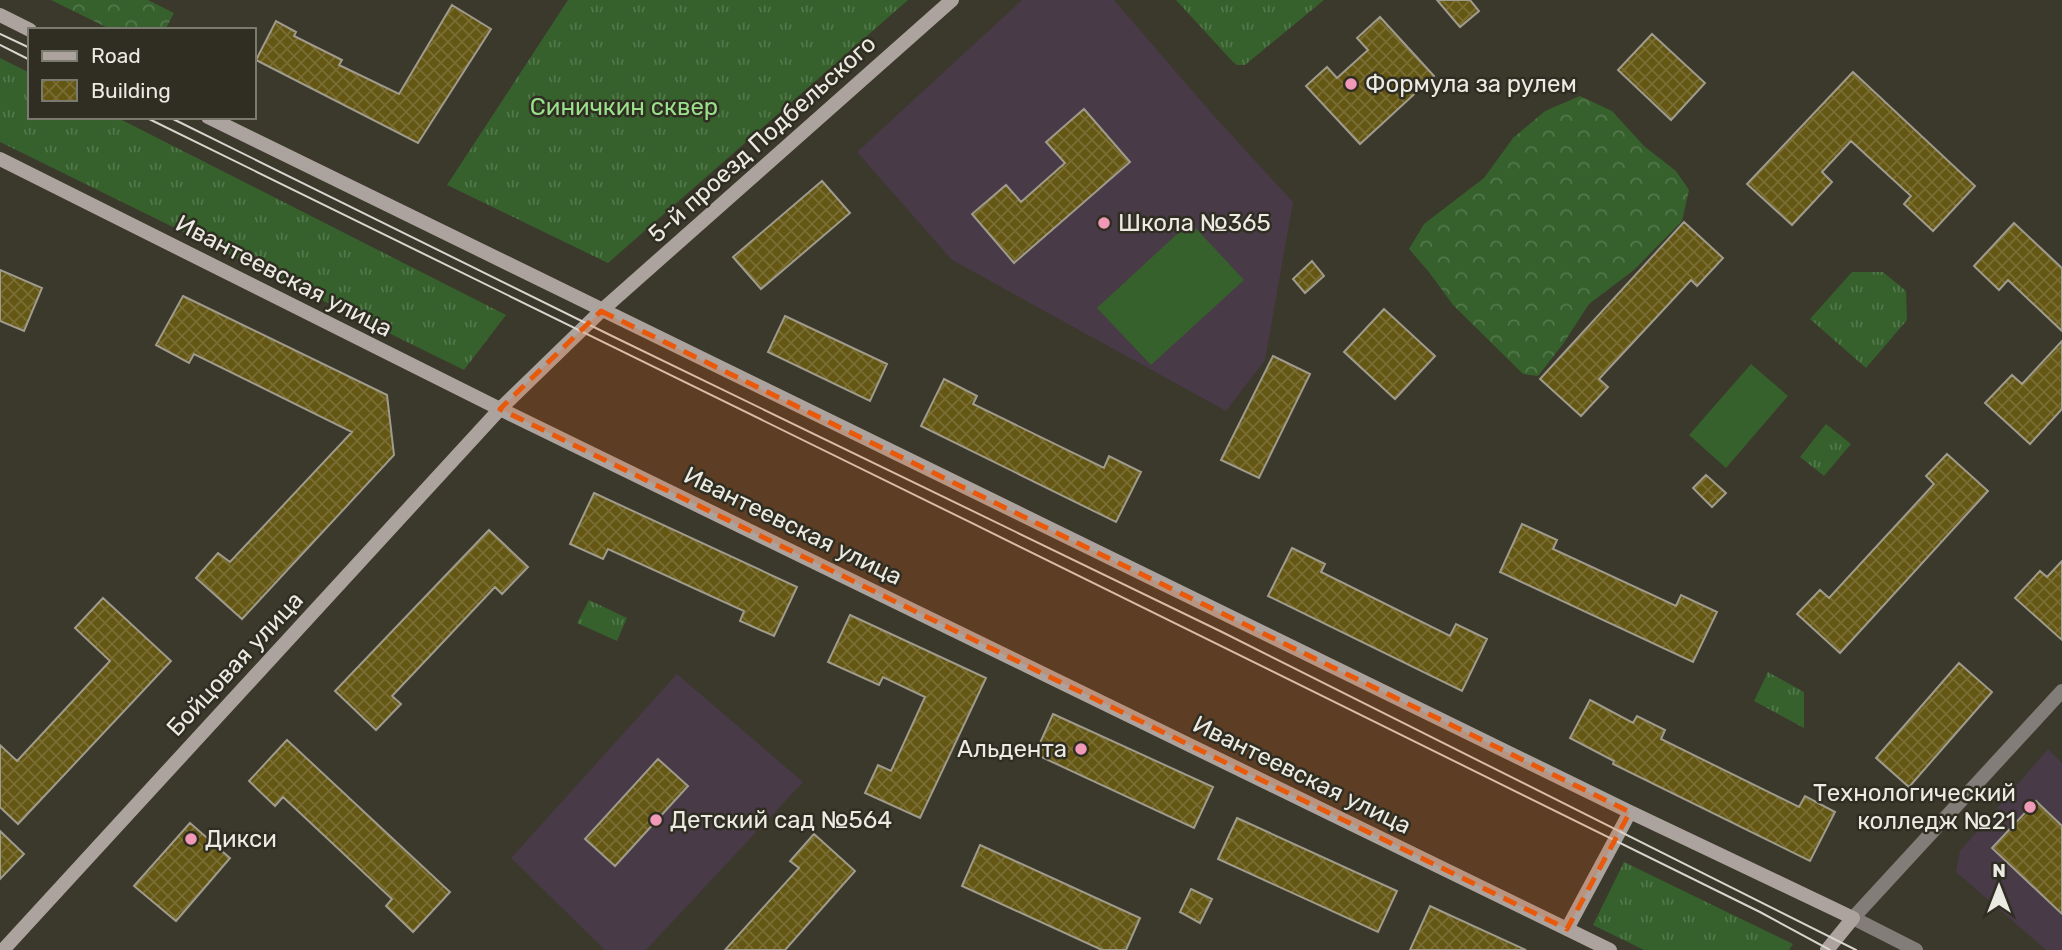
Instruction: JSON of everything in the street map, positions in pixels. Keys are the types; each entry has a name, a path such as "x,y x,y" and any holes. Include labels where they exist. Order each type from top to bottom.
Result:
{"street":[{"name":"5-й проезд Подбельского","path":"500,409 601,311 951,0"},
{"path":"0,15 28,29"},
{"path":"212,119 1916,950"},
{"name":"Ивантеевская улица","path":"0,159 500,409 1610,950"},
{"name":"Бойцовая улица","path":"3,950 500,409"},
{"path":"1827,950 1853,918 2062,691"},
{"path":"1567,929 1630,812"}],"highlighted area":[{"path":"601,311 1630,812 1567,929 500,409"}],"shaded area":[{"name":"Школа №365","path":"1022,0 1114,0 1293,202 1265,360 1226,411 952,260 857,152"},
{"name":"Детский сад №564","path":"677,674 803,782 646,950 605,950 511,858"},
{"name":"Технологический колледж №21","path":"2048,749 2062,763 2062,950 2046,950 1956,872 1960,851"}],"green space":[{"path":"51,0 148,0 174,13 166,28 108,28"},
{"name":"Синичкин сквер","path":"568,0 908,0 608,263 447,185"},
{"path":"1176,0 1324,0 1245,65 1237,65"},
{"path":"0,58 28,72 28,119 120,119 506,315 464,370 0,142"},
{"path":"1580,96 1612,111 1644,146 1676,171 1689,190 1682,221 1634,270 1589,304 1538,376 1523,374 1453,305 1409,249 1424,224 1484,178 1513,138 1545,111"},
{"path":"1190,222 1244,280 1151,365 1097,308"},
{"path":"1852,272 1883,272 1906,291 1907,320 1866,368 1810,319"},
{"path":"1751,364 1788,396 1726,468 1689,435"},
{"path":"1826,424 1851,444 1824,476 1800,457"},
{"path":"589,600 627,618 617,641 577,623"},
{"path":"1768,672 1804,692 1804,728 1754,701"},
{"path":"1624,862 1793,944 1789,950 1644,950 1593,925"}],"building":[{"path":"1437,0 1470,0 1479,11 1460,27"},
{"path":"452,5 491,29 418,143 256,60 276,21 296,32 294,36 342,60 339,65 399,94"},
{"path":"1380,17 1434,76 1360,144 1306,86 1327,67 1337,78 1368,50 1357,38"},
{"path":"1652,34 1705,83 1671,120 1618,70"},
{"path":"1853,72 1975,186 1933,231 1904,204 1911,196 1851,141 1822,172 1832,182 1792,225 1747,184"},
{"path":"1084,109 1130,162 1014,263 972,214 1006,185 1021,202 1065,163 1046,142"},
{"path":"822,181 850,213 761,289 733,257"},
{"path":"1684,222 1723,258 1697,286 1691,280 1599,379 1608,387 1581,416 1540,379"},
{"path":"2014,223 2062,268 2062,331 2008,280 1999,290 1974,266"},
{"path":"1312,261 1324,276 1305,293 1293,279"},
{"path":"0,270 42,288 24,331 0,321"},
{"path":"183,296 387,395 394,455 242,619 196,578 218,553 230,562 352,432 194,354 189,363 156,345"},
{"path":"1384,309 1435,356 1395,399 1344,352"},
{"path":"785,316 887,364 870,401 768,352"},
{"path":"2062,341 2062,409 2030,444 1985,403 2012,375 2022,384"},
{"path":"1273,356 1310,374 1259,478 1221,460"},
{"path":"944,379 977,396 973,404 1104,468 1109,456 1141,472 1116,522 921,426"},
{"path":"1947,454 1988,491 1840,653 1797,614 1820,590 1829,598 1934,484 1926,476"},
{"path":"1706,475 1726,493 1712,507 1693,488"},
{"path":"594,493 797,587 774,636 740,621 744,611 608,549 603,559 570,544"},
{"path":"1522,524 1557,540 1553,549 1676,606 1681,595 1717,612 1693,662 1500,572"},
{"path":"489,530 528,567 502,594 495,587 392,696 401,704 376,730 335,691"},
{"path":"1292,548 1325,564 1321,572 1450,636 1456,624 1487,639 1462,691 1268,596"},
{"path":"2062,561 2062,640 2015,598 2040,571 2047,577"},
{"path":"103,598 171,661 18,824 0,807 0,745 17,761 110,661 75,628"},
{"path":"850,615 986,678 920,818 865,793 878,765 891,771 925,697 883,677 879,685 828,662"},
{"path":"1959,663 1992,692 1909,787 1876,758"},
{"path":"1590,700 1633,723 1637,716 1665,730 1661,739 1799,807 1805,796 1835,812 1810,861 1613,764 1614,761 1570,738"},
{"path":"1053,714 1213,787 1194,828 1035,754"},
{"path":"287,740 450,892 413,932 386,906 392,899 283,797 275,806 249,781"},
{"path":"658,759 688,786 615,866 585,839"},
{"path":"2036,801 2062,826 2062,914 1992,848"},
{"path":"1237,818 1397,891 1378,932 1218,859"},
{"path":"190,823 230,858 176,921 134,886"},
{"path":"0,831 24,854 0,879"},
{"path":"814,834 855,871 785,950 725,950 799,868 790,861"},
{"path":"980,845 1140,918 1126,950 1102,950 962,886"},
{"path":"1191,889 1212,899 1200,923 1180,912"},
{"path":"1430,906 1445,913 1526,950 1410,950"}],"tram line":[{"path":"0,34 28,47"},
{"path":"0,45 28,59"},
{"path":"149,119 1558,812 1760,912 1830,950"},
{"path":"173,119 1222,632 1856,950"}],"place":[{"name":"Формула за рулем","path":"1351,84"},
{"name":"Школа №365","path":"1104,223"},
{"name":"Альдента","path":"1081,749"},
{"name":"Технологический колледж №21","path":"2030,807"},
{"name":"Детский сад №564","path":"656,820"},
{"name":"Дикси","path":"191,839"}]}
